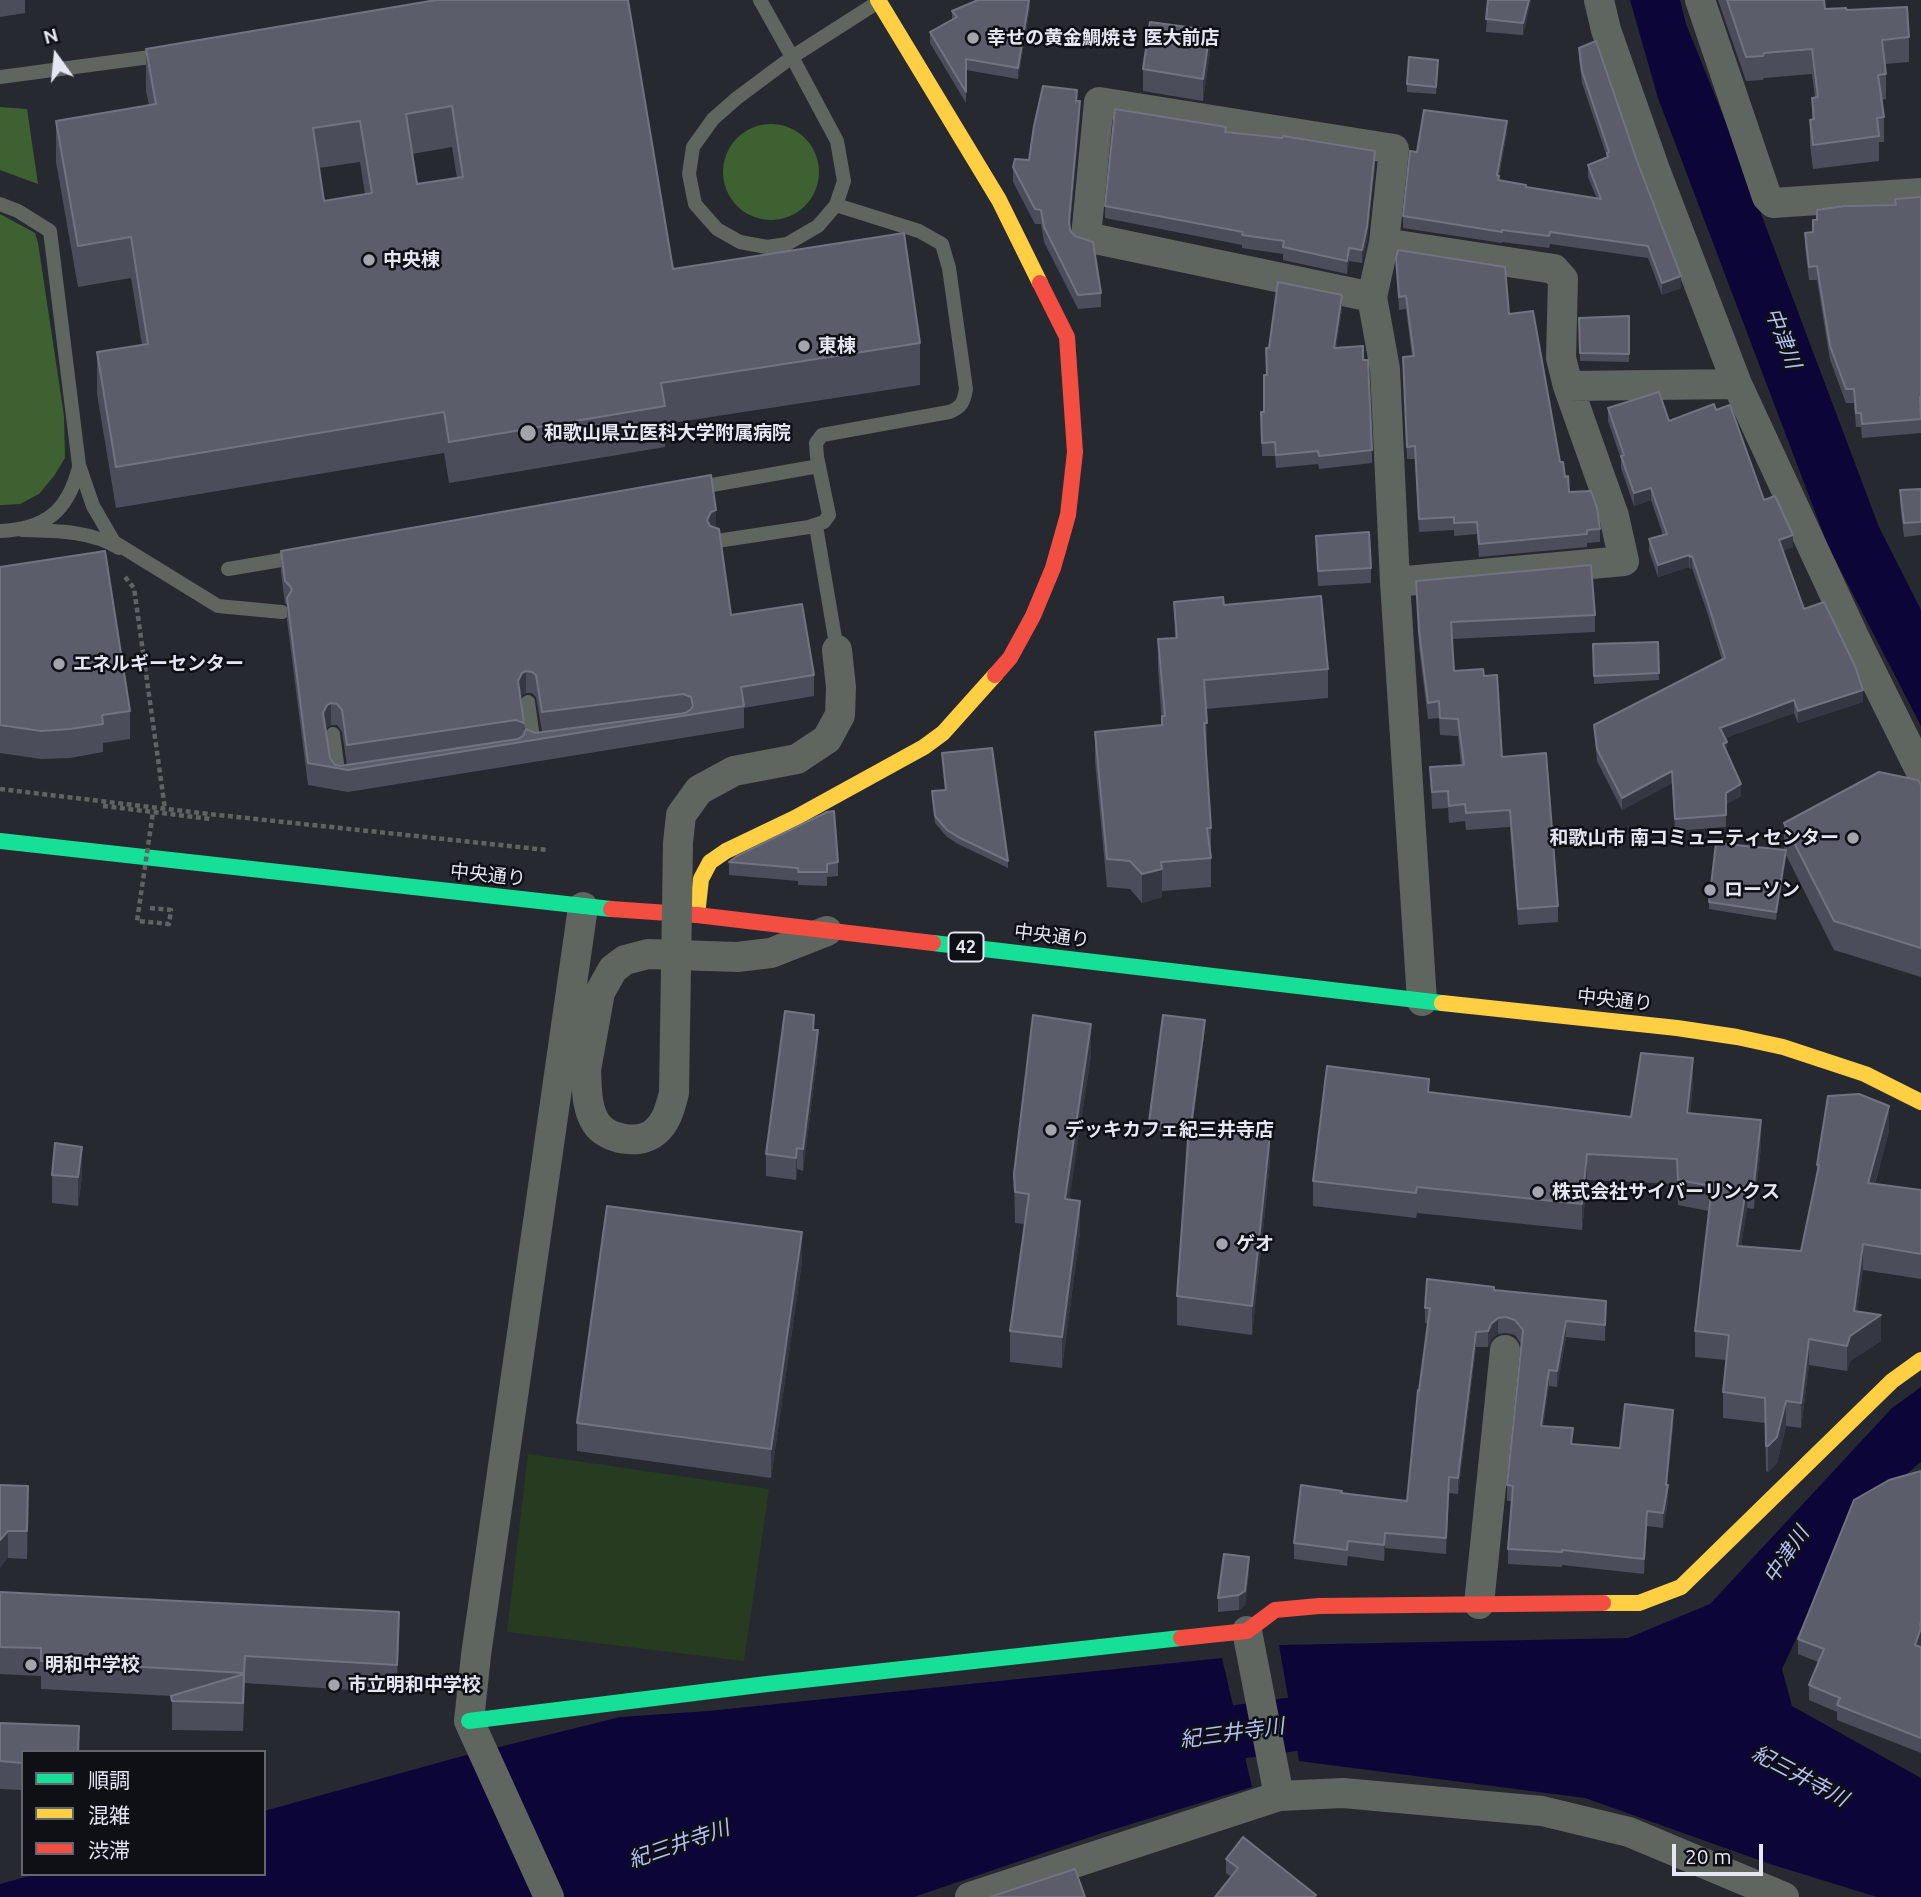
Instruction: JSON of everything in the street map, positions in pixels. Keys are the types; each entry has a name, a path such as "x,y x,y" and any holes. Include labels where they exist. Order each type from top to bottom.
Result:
{"main road":[{"path":"697,915 701,880 710,862 726,851 795,818 925,747 960,715 1010,658 1027,627 1053,568 1068,515 1075,452 1067,337 999,200 879,0"},
{"name":"中央通り","path":"0,841 583,907 697,915 1422,1001 1677,1028 1783,1047 1865,1074 1921,1102"},
{"path":"474,1731 767,1684 1249,1639 1275,1610 1319,1606 1639,1603 1681,1587 1892,1381 1921,1360"}],"street":[{"path":"1599,0 1606,30 1654,167 1737,384 1856,641 1921,772"},
{"path":"1700,0 1767,197 1773,203 1921,193"},
{"path":"1372,297 1086,237 1099,102 1394,149 1384,243 1372,297 1385,369 1395,582 1422,1001"},
{"path":"1384,243 1554,269 1563,279 1561,358 1568,386 1614,516 1624,561 1395,582"},
{"path":"1568,386 1737,384"},
{"path":"827,931 771,953 737,957 648,954 625,960 613,969 600,992 586,1070 588,1102 596,1123 606,1133 621,1138 640,1139 654,1133 668,1115 674,1093 678,843 681,815 699,790 734,771 797,758 827,740 840,715 842,687 836,650"},
{"path":"549,1897 474,1731 478,1641 583,907"},
{"path":"1479,1604 1505,1350"},
{"path":"1249,1639 1277,1786"},
{"path":"970,1897 1277,1786 1542,1811 1629,1832 1784,1897"}],"lane":[{"path":"760,0 792,57 837,141 844,181 836,205 818,226 787,244 767,247 740,242 717,229 695,204 689,174 694,147 713,119 792,57 879,0"},
{"path":"0,77 179,52"},
{"path":"0,204 18,211 50,231 79,465 93,506 114,542 218,606 281,614 216,608 112,544 71,532 0,531"},
{"path":"717,541 816,526 824,522 829,514 816,443 822,435 949,412 958,409 964,400 966,389 949,268 942,244 919,231 836,205"},
{"path":"22,530 43,521 61,507 74,487 79,465"},
{"path":"682,490 819,466"},
{"path":"816,526 836,650"},
{"path":"228,569 311,555"},
{"path":"528,702 534,745 548,743"},
{"path":"333,734 339,778 352,776"}],"path":[{"path":"117,567 134,588 165,809"},
{"path":"0,789 547,850"},
{"path":"103,806 211,819"},
{"path":"150,908 171,910 169,924 137,921 153,812"}],"green space":[{"path":"0,107 27,109 38,184 0,170"},
{"path":"771,124 789,128 805,138 815,154 819,172 815,190 805,206 789,216 771,220 753,216 737,206 727,190 723,172 727,154 737,138 753,128"},
{"path":"0,214 35,233 38,243 64,416 65,458 39,494 20,504 2,505 0,505"},
{"path":"528,1454 769,1489 744,1661 507,1632"}],"water":[{"name":"中津川","path":"1630,0 1680,0 1686,24 1737,150 1879,527 1921,610 1921,726 1828,546 1658,98"},
{"name":"中津川","path":"1921,1387 1921,1462 1858,1514 1839,1547 1782,1669 1792,1706 1921,1778 1921,1897 1877,1897 1770,1864 1585,1798 1299,1761 1279,1645 1628,1638 1710,1604 1892,1408"},
{"path":"1222,1658 1252,1787 1102,1833 914,1897 0,1897 0,1884 30,1876 266,1876 266,1810 459,1757 620,1717 708,1711"}],"building":[{"name":"中央棟","path":"436,0 628,0 673,269 904,233 920,343 661,383 665,406 449,442 444,412 116,467 97,352 148,344 131,237 78,246 56,121 156,104 146,49","holes":["452,106 463,177 417,184 406,114","360,121 372,193 324,201 313,128"]},
{"path":"978,0 1029,0 1018,68 966,59 966,92 930,32 957,17 952,11"},
{"path":"1488,0 1529,0 1523,23 1486,19"},
{"path":"1727,0 1824,0 1825,9 1847,10 1907,7 1909,37 1882,40 1886,74 1878,75 1884,117 1877,118 1879,136 1813,145 1810,120 1814,119 1812,98 1818,97 1812,49 1746,57"},
{"path":"1150,22 1210,30 1203,79 1143,69"},
{"path":"1596,41 1637,161 1681,276 1662,283 1648,246 1550,232 1549,236 1502,232 1403,216 1410,151 1417,152 1424,110 1507,121 1498,180 1601,199 1588,165 1608,157 1609,152 1582,71 1579,48"},
{"path":"1409,57 1438,60 1436,87 1407,84"},
{"path":"1043,86 1077,90 1076,101 1080,101 1070,230 1075,236 1093,242 1101,293 1078,295 1044,227 1041,210 1035,209 1013,167 1015,159 1029,160"},
{"path":"1115,109 1226,127 1225,132 1283,136 1375,151 1362,250 1349,248 1347,261 1283,247 1284,241 1242,235 1243,232 1105,206"},
{"path":"1921,197 1921,419 1862,424 1861,413 1856,413 1854,389 1846,389 1830,346 1817,266 1809,267 1805,233 1813,232 1813,220 1817,220 1817,210 1844,206 1896,205 1895,199"},
{"path":"1398,250 1505,267 1509,314 1533,311 1560,462 1563,462 1565,477 1568,476 1569,492 1591,491 1600,529 1587,530 1587,534 1479,544 1477,522 1454,523 1454,517 1419,519 1415,446 1407,447 1403,357 1414,356 1406,296 1399,297 1396,258"},
{"path":"1278,282 1342,295 1334,348 1363,346 1363,360 1368,360 1372,450 1319,456 1318,451 1276,455 1275,442 1262,443 1261,412 1264,412 1264,375 1267,375 1266,348 1269,348"},
{"path":"1629,316 1629,354 1580,353 1579,318"},
{"path":"1659,392 1669,421 1714,404 1716,410 1730,405 1764,500 1775,496 1793,535 1779,540 1804,609 1824,602 1855,666 1863,690 1798,711 1794,700 1720,728 1727,742 1723,744 1741,784 1726,793 1726,815 1675,819 1672,771 1622,798 1597,749 1594,725 1725,658 1692,556 1658,565 1649,539 1667,534 1651,488 1634,493 1608,408"},
{"path":"711,475 716,510 711,512 707,520 710,526 719,529 731,615 802,604 814,675 741,687 744,706 348,770 308,763 287,598 292,590 285,581 281,551","holes":["532,672 536,675 542,712 683,694 691,697 693,706 685,713 535,733 526,729 518,739 340,766 335,765 330,758 323,713 331,703 337,704 342,710 347,745 516,720 524,723 518,681 522,673"]},
{"path":"1921,489 1921,522 1904,523 1900,490"},
{"path":"1369,532 1371,568 1318,571 1316,536"},
{"name":"エネルギーセンター","path":"105,551 130,711 102,715 103,724 70,729 41,731 0,725 0,567"},
{"path":"1591,565 1595,615 1451,622 1454,671 1483,669 1484,676 1497,675 1502,757 1546,753 1558,906 1518,909 1510,810 1466,813 1465,804 1449,806 1448,791 1432,792 1430,767 1464,765 1458,719 1440,718 1439,701 1428,703 1416,581"},
{"path":"1321,596 1328,669 1204,680 1211,828 1207,828 1211,858 1161,862 1162,869 1142,874 1130,861 1107,859 1095,732 1162,725 1162,716 1165,716 1158,639 1177,638 1174,602 1223,597 1224,605"},
{"path":"1658,642 1659,673 1594,676 1593,644"},
{"path":"992,748 1008,861 958,837 947,830 935,816 932,791 946,790 942,753"},
{"path":"1879,772 1918,780 1921,785 1921,948 1834,921 1784,823"},
{"path":"834,811 838,862 827,864 827,872 798,872 798,868 729,862 827,812"},
{"path":"1716,843 1786,850 1776,912 1709,902"},
{"path":"785,1011 814,1015 813,1030 818,1030 803,1149 797,1148 796,1158 766,1154"},
{"path":"1033,1015 1091,1024 1065,1199 1080,1201 1062,1337 1010,1331 1029,1194 1015,1192 1014,1174"},
{"path":"1163,1015 1205,1020 1189,1127 1149,1122"},
{"path":"1641,1053 1693,1058 1687,1113 1761,1120 1754,1184 1747,1183 1737,1246 1801,1251 1819,1165 1828,1096 1859,1094 1889,1106 1868,1183 1921,1190 1921,1254 1863,1244 1854,1311 1881,1315 1850,1336 1847,1346 1809,1339 1801,1403 1786,1401 1777,1437 1768,1446 1765,1398 1723,1392 1729,1335 1695,1331 1712,1186 1678,1180 1677,1159 1587,1154 1582,1204 1417,1187 1416,1193 1313,1181 1327,1066 1429,1079 1428,1092 1631,1117"},
{"name":"ゲオ","path":"1189,1126 1270,1134 1252,1306 1177,1296"},
{"path":"55,1143 82,1147 78,1177 52,1175"},
{"path":"607,1206 802,1232 771,1449 577,1423"},
{"path":"1427,1279 1494,1287 1494,1290 1606,1301 1605,1325 1566,1321 1557,1371 1549,1370 1541,1426 1573,1428 1571,1444 1620,1448 1625,1404 1673,1410 1668,1485 1663,1513 1647,1511 1644,1559 1562,1550 1508,1549 1513,1486 1507,1485 1523,1330 1515,1320 1506,1317 1498,1318 1488,1331 1476,1332 1458,1478 1449,1477 1446,1538 1385,1533 1384,1545 1348,1541 1347,1550 1294,1543 1301,1485 1407,1501 1418,1390 1430,1308 1425,1308"},
{"path":"1921,1471 1921,1628 1915,1645 1921,1647 1921,1738 1837,1705 1840,1698 1809,1685 1824,1649 1798,1639 1854,1500 1889,1480"},
{"path":"0,1485 28,1486 27,1531 8,1531 0,1540"},
{"path":"1224,1554 1249,1557 1245,1591 1239,1595 1218,1598"},
{"path":"0,1592 399,1612 397,1665 245,1656 244,1673 41,1661 41,1648 0,1647"},
{"path":"244,1674 243,1703 172,1701 171,1696"},
{"path":"0,1723 79,1726 78,1750 21,1750 21,1763 0,1761"},
{"path":"1243,1837 1316,1895 1215,1897 1238,1868 1226,1859"},
{"path":"1075,1869 1085,1897 990,1897"}],"waterway":[{"name":"紀三井寺川","path":"1165,1742 1367,1714"}],"traffic: fast":[{"path":"0,841 611,909"},
{"path":"933,943 1442,1003"},
{"path":"469,1721 767,1684 1181,1638"}],"traffic: slow":[{"path":"878,0 999,200 1040,283"},
{"path":"697,915 701,879 710,862 726,851 795,818 924,747 943,733 995,675"},
{"path":"1442,1003 1737,1037 1783,1047 1865,1074 1921,1102"},
{"path":"1603,1603 1639,1603 1681,1587 1892,1381 1921,1360"}],"traffic: jam":[{"path":"995,675 1010,658 1033,616 1053,568 1068,515 1075,452 1067,337 1040,283"},
{"path":"611,909 697,915 933,943"},
{"path":"1181,1638 1247,1631 1275,1610 1319,1606 1603,1603"}],"place":[{"name":"幸せの黄金鯛焼き 医大前店","path":"973,38"},
{"name":"中央棟","path":"369,260"},
{"name":"東棟","path":"804,346"},
{"name":"和歌山県立医科大学附属病院","path":"528,433"},
{"name":"エネルギーセンター","path":"59,664"},
{"name":"和歌山市 南コミュニティセンター","path":"1853,838"},
{"name":"ローソン","path":"1710,890"},
{"name":"デッキカフェ紀三井寺店","path":"1051,1130"},
{"name":"株式会社サイバーリンクス","path":"1538,1192"},
{"name":"ゲオ","path":"1222,1244"},
{"name":"明和中学校","path":"31,1665"},
{"name":"市立明和中学校","path":"334,1685"}]}
